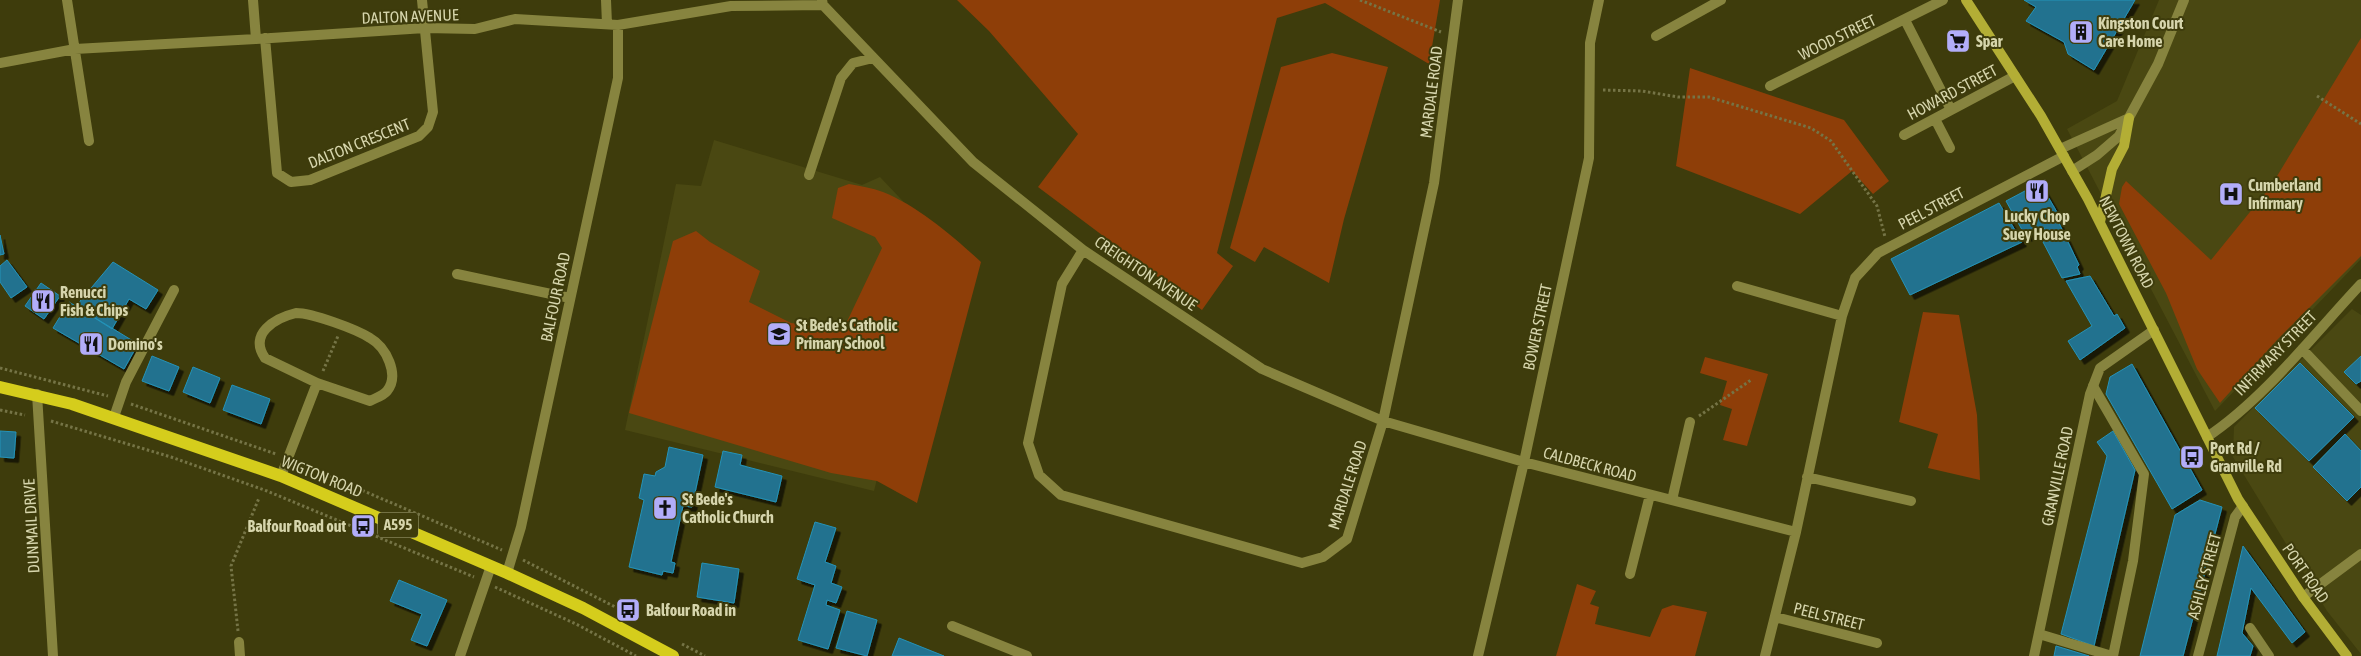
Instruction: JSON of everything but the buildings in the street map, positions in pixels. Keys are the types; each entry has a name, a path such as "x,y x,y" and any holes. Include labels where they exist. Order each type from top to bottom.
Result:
{"main road":[{"name":"NEWTOWN ROAD","path":"1966,0 2062,152 2100,222 2243,506"},
{"path":"2100,222 2112,170 2124,146 2129,118"},
{"name":"WIGTON ROAD","path":"0,386 38,394 114,417 281,476 507,572 583,608 673,656"},
{"name":"PORT ROAD","path":"2243,506 2303,597 2347,656"}],"street":[{"path":"67,0 88,141"},
{"path":"253,0 261,38"},
{"path":"422,0 425,28"},
{"path":"606,0 607,24"},
{"name":"MARDALE ROAD","path":"1083,250 1062,284 1028,443 1039,475 1061,495 1302,563 1323,557 1347,539 1383,421 1434,183 1458,0"},
{"name":"BOWER STREET","path":"1478,656 1524,462 1589,158 1590,43 1598,0"},
{"path":"1656,36 1721,0"},
{"name":"WOOD STREET","path":"1770,86 1943,0"},
{"path":"2072,171 2097,155 2119,136 2158,64 2184,0"},
{"name":"DALTON AVENUE","path":"0,63 75,49 425,28 476,29 515,20 618,25 731,6 822,2"},
{"name":"CREIGHTON AVENUE","path":"822,2 973,162 1083,250 1262,369 1383,421 1524,462"},
{"path":"1904,20 1951,110"},
{"name":"BALFOUR ROAD","path":"507,572 521,527 618,78 618,25"},
{"name":"DALTON CRESCENT","path":"261,38 276,173 291,182 310,180 419,136 428,128 433,112 425,28"},
{"path":"810,175 841,78 853,64 873,58"},
{"name":"HOWARD STREET","path":"1904,135 2015,76"},
{"name":"PEEL STREET","path":"1765,656 1796,532 1842,316 1855,278 1878,253 2062,152 2129,118"},
{"path":"1935,119 1950,148"},
{"path":"457,274 570,298"},
{"name":"INFIRMARY STREET","path":"2207,437 2227,423 2302,349 2361,284"},
{"path":"1737,286 1842,316"},
{"path":"114,417 126,382 174,290"},
{"path":"296,313 308,313 342,326 371,338 380,347 391,366 391,384 386,393 370,401 317,383 265,358 261,353 259,340 267,326 278,319 296,313"},
{"name":"GRANVILLE ROAD","path":"2034,656 2093,386 2100,368 2154,330"},
{"path":"2302,349 2361,412"},
{"path":"281,476 317,383"},
{"path":"2039,634 2112,656 2133,561 2144,474 2093,386"},
{"name":"DUNMAIL DRIVE","path":"38,394 54,656"},
{"path":"1672,500 1690,422"},
{"name":"CALDBECK ROAD","path":"1524,462 1796,532"},
{"path":"1807,477 1911,501"},
{"name":"CALDBECK ROAD","path":"1630,574 1650,495"},
{"name":"ASHLEY STREET","path":"2198,656 2235,517 2243,506"},
{"path":"2303,597 2361,554"},
{"path":"460,656 491,566"},
{"name":"PEEL STREET","path":"1774,617 1877,643"},
{"path":"952,626 1027,656"},
{"path":"2250,628 2268,656"},
{"path":"239,642 240,656"}],"path":[{"path":"1360,0 1453,37"},
{"path":"1589,90 1642,91 1678,97 1709,97 1811,128 1831,141 1877,206 1888,248"},
{"path":"2318,96 2361,124"},
{"path":"317,383 342,326"},
{"path":"1690,422 1751,380"},
{"path":"0,410 38,417 171,458 267,492 485,582 576,624 636,656"},
{"path":"239,642 231,566 259,498"}],"shaded area":[{"path":"957,0 1440,0 1429,64 1325,3 1277,18 1217,253 1233,266 1202,310 1038,187 1078,134 989,31"},
{"name":"Cumberland Infirmary","path":"2159,0 2361,0 2361,259 2215,411 2067,129 2117,101"},
{"path":"2361,38 2361,256 2277,340 2220,403 2197,369 2166,293 2119,204 2122,187 2126,181 2211,260 2271,186"},
{"path":"1332,53 1388,67 1344,219 1329,283 1264,247 1255,262 1230,248 1281,67"},
{"path":"1690,68 1844,120 1889,181 1873,194 1852,171 1800,214 1676,166"},
{"name":"St Bede's Catholic Primary School","path":"714,140 862,185 880,177 937,237 874,491 625,430 676,184 701,186"},
{"name":"St Bede's Catholic Primary School","path":"849,184 883,192 909,205 947,233 981,262 917,503 877,481 831,473 629,413 673,241 696,231 710,242 760,271 749,302 791,323 843,330 882,248 875,237 832,218 838,188"},
{"path":"2352,309 2361,315 2361,654 2327,611 2233,457 2234,427"},
{"path":"1923,312 1959,315 1977,415 1980,480 1928,468 1938,434 1899,422"},
{"path":"1705,357 1768,374 1747,446 1723,440 1732,409 1720,405 1727,381 1700,373"},
{"path":"1577,584 1596,591 1590,604 1599,607 1595,624 1650,637 1662,609 1673,605 1707,612 1695,656 1556,656"}],"place":[{"name":"Kingston Court Care Home","path":"2081,32"},
{"name":"Spar","path":"1958,41"},
{"name":"Lucky Chop Suey House","path":"2037,191"},
{"name":"Cumberland Infirmary","path":"2231,194"},
{"name":"Renucci Fish & Chips","path":"43,301"},
{"name":"St Bede's Catholic Primary School","path":"779,334"},
{"name":"Domino's","path":"91,344"},
{"name":"Port Rd / Granville Rd","path":"2192,457"},
{"name":"St Bede's Catholic Church","path":"665,508"},
{"name":"Balfour Road out","path":"363,526"},
{"name":"Balfour Road in","path":"628,610"}]}
